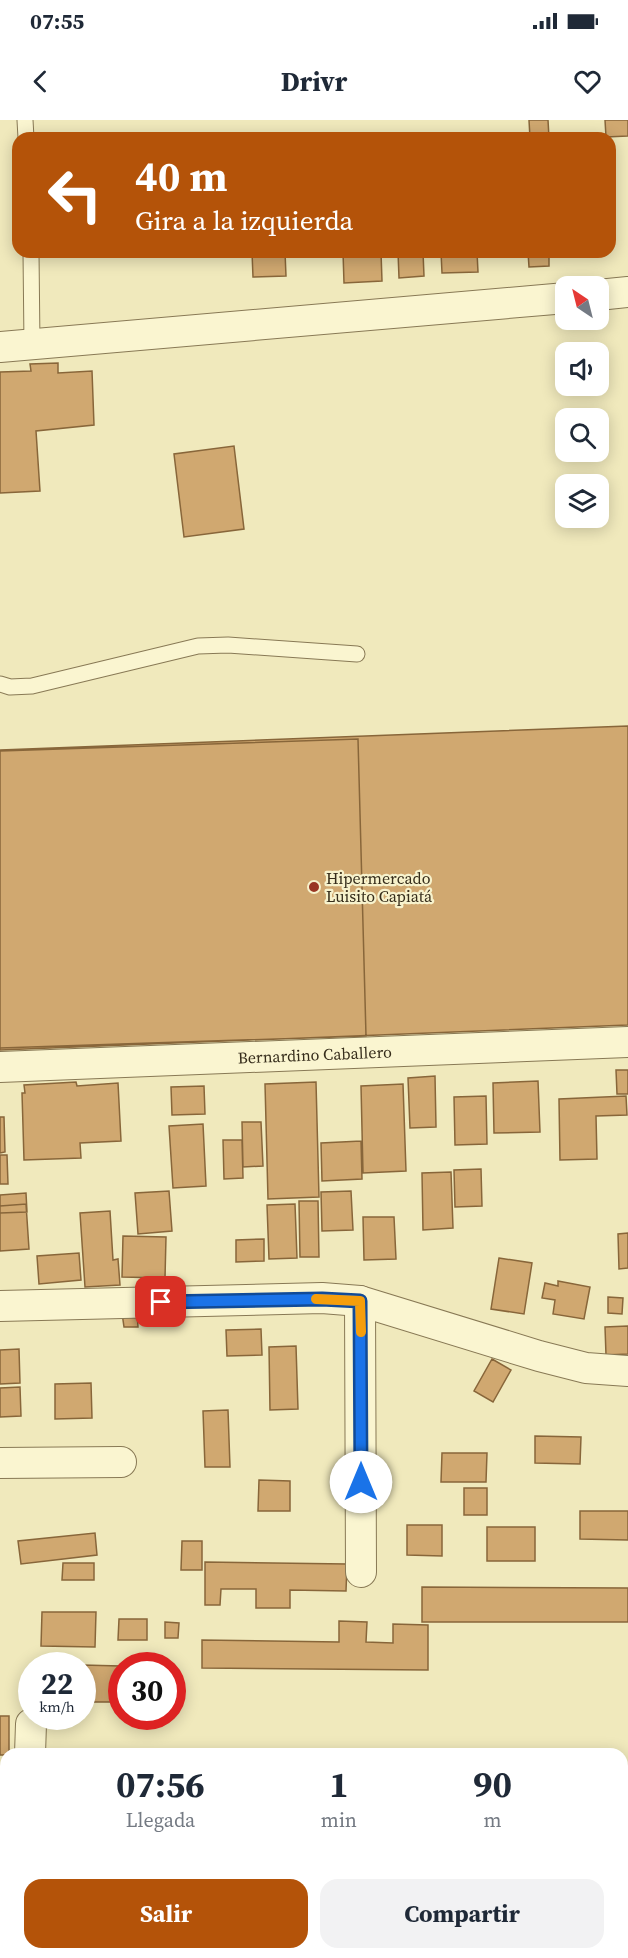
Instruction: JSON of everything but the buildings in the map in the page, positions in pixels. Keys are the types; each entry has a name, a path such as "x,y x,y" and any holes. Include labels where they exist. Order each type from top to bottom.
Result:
{"street":[{"path":"609,294 628,292"},
{"path":"0,347 555,299"},
{"name":"Bernardino Caballero","path":"0,1066 628,1042"},
{"path":"0,1306 310,1299 360,1301 539,1356 586,1368 628,1371"},
{"path":"360,1301 361,1572"},
{"path":"0,1463 121,1462"}],"lane":[{"path":"31,258 32,344"},
{"path":"0,684 10,687 32,686 198,645 357,654"}],"slow traffic":[{"path":"316,1299 360,1301 361,1332"}],"place":[{"name":"Hipermercado Luisito Capiatá","path":"314,887"}],"route":[{"path":"161,1302 322,1299 360,1301 361,1482"}]}
